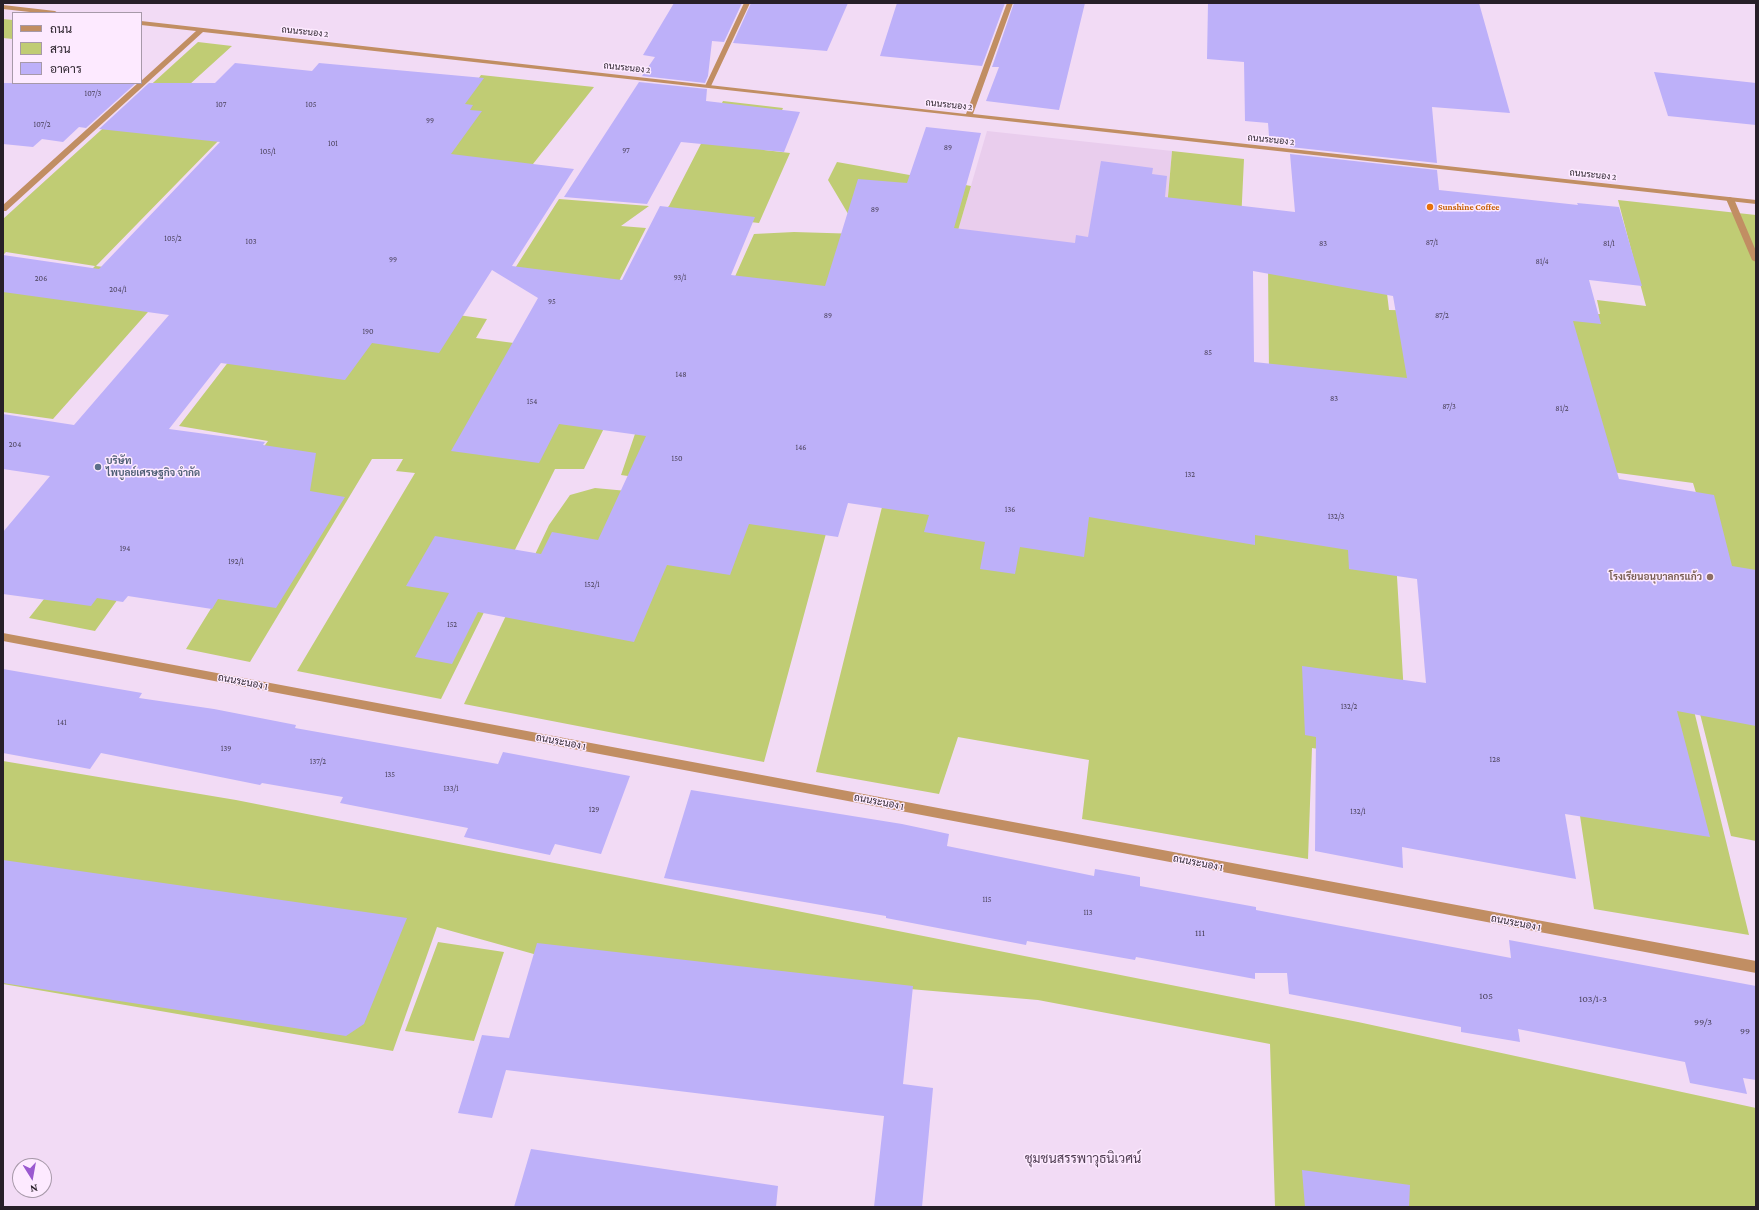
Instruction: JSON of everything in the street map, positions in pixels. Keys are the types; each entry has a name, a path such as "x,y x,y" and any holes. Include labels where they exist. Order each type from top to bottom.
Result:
{"street":[{"path":"708,86 747,3"},
{"path":"969,116 1010,3"},
{"path":"3,7 46,12"},
{"name":"ถนนระนอง 2","path":"142,23 969,116 1756,202"},
{"path":"142,83 202,29"},
{"path":"3,209 141,84"},
{"path":"1730,199 1756,260"},
{"name":"ถนนระนอง 1","path":"3,637 1756,967"}],"shaded area":[{"path":"987,131 1172,151 1149,409 915,377"}],"green space":[{"path":"3,19 12,20 12,39 3,38"},
{"path":"198,42 232,46 137,132 221,138 96,266 179,277 53,419 3,412 3,283 70,292 95,266 6,252 3,255 3,219"},
{"path":"481,75 594,87 533,164 411,201 443,129"},
{"path":"723,101 783,108 764,150 790,153 759,223 662,212 669,206"},
{"path":"1172,151 1244,159 1241,222 1166,219"},
{"path":"837,162 971,186 915,377 1389,442 1408,762 1312,748 1308,859 1082,819 1089,760 958,737 939,794 816,772 886,491 840,482 764,762 464,704 549,525 570,495 595,488 638,492 663,481 621,475 637,428 607,422 584,469 555,469 441,699 297,671 415,473 396,471 403,459 372,459 250,662 186,649 228,581 172,574 268,441 179,426 283,291 487,319 476,338 612,356 703,348 754,234 794,232 860,234 828,180"},
{"path":"559,199 649,206 621,226 646,228 617,285 512,273"},
{"path":"1618,200 1756,215 1756,841 1731,836 1696,698 1737,626 1693,483 1404,444 1269,374 1268,265 1386,285 1389,310 1600,314 1597,300 1646,306"},
{"path":"63,575 128,585 95,631 29,618"},
{"path":"1556,656 1686,678 1749,935 1594,909"},
{"path":"3,761 236,800 1358,1022 1756,1108 1756,1207 1275,1207 1270,1044 1038,1000 548,958 437,927 393,1051 3,984"},
{"path":"438,942 504,952 474,1041 405,1031"}],"building":[{"path":"674,3 742,3 724,42 712,41 708,76 705,83 642,76 655,57 643,55"},
{"path":"751,3 848,3 827,51 733,43"},
{"path":"897,3 1005,3 982,66 880,56"},
{"path":"1014,3 1085,3 1059,110 986,101 999,67 992,67"},
{"path":"1208,3 1479,3 1510,113 1432,107 1437,163 1290,147 1289,138 1269,136 1268,123 1245,121 1244,62 1207,59"},
{"path":"235,63 312,71 319,63 484,78 465,104 473,105 470,110 482,111 451,154 574,169 512,266 622,280 660,206 755,217 731,275 825,286 858,179 907,183 926,127 981,133 954,228 1075,243 1076,235 1088,237 1101,161 1153,168 1152,174 1167,176 1165,197 1295,212 1290,154 1437,170 1439,190 1578,205 1577,203 1619,207 1642,286 1589,280 1601,324 1573,321 1619,479 1714,495 1732,566 1756,570 1756,726 1677,711 1710,837 1565,814 1576,879 1402,847 1403,868 1315,851 1316,737 1305,735 1302,666 1426,683 1417,579 1349,569 1348,550 1255,535 1255,545 1089,517 1084,557 1020,547 1015,574 980,569 985,542 924,532 929,515 848,503 838,537 749,524 730,575 667,565 634,642 478,612 452,664 415,657 449,593 406,586 435,536 541,554 552,532 598,540 646,436 559,424 539,463 451,451 538,298 492,270 439,353 372,343 345,380 221,363 169,429 265,442 263,445 316,453 310,491 345,497 276,608 218,599 212,609 128,596 123,602 97,598 91,606 3,594 3,532 50,476 3,469 3,414 74,425 169,315 3,292 3,255 99,269 220,142 99,129 149,83 215,83","holes":["1253,271 1393,296 1407,378 1254,362"]},
{"path":"1654,72 1756,83 1756,125 1668,116"},
{"path":"639,82 707,89 706,101 800,112 784,152 681,142 647,204 564,197"},
{"path":"3,83 135,84 86,128 79,127 63,142 42,139 33,147 3,144"},
{"path":"3,669 142,693 139,698 214,709 296,725 295,728 498,764 503,752 630,776 601,854 555,844 550,855 464,837 468,828 340,803 343,797 262,783 260,785 101,753 90,769 3,753"},
{"path":"691,790 902,824 949,834 947,846 1094,876 1095,869 1140,877 1140,886 1256,907 1256,910 1511,958 1509,940 1756,986 1756,1080 1743,1078 1747,1094 1690,1083 1685,1062 1518,1029 1520,1042 1461,1032 1461,1027 1289,994 1287,973 1255,973 1255,979 1136,957 1135,960 1027,941 1026,945 886,918 886,916 664,878"},
{"path":"3,860 407,918 364,1024 346,1036 3,983"},
{"path":"537,943 913,986 903,1084 933,1088 922,1207 874,1207 884,1116 506,1070 492,1118 458,1113 482,1035 509,1038"},
{"path":"531,1149 778,1186 776,1207 514,1207"},
{"path":"1302,1170 1410,1185 1409,1207 1305,1207"}],"place":[{"name":"Sunshine Coffee","path":"1430,207"},
{"name":"บริษัท ไพบูลย์เศรษฐกิจ จำกัด","path":"98,467"},
{"name":"โรงเรียนอนุบาลกรแก้ว","path":"1710,577"}],"district":[{"name":"ชุมชนสรรพาวุธนิเวศน์","path":"1083,1159"}]}
